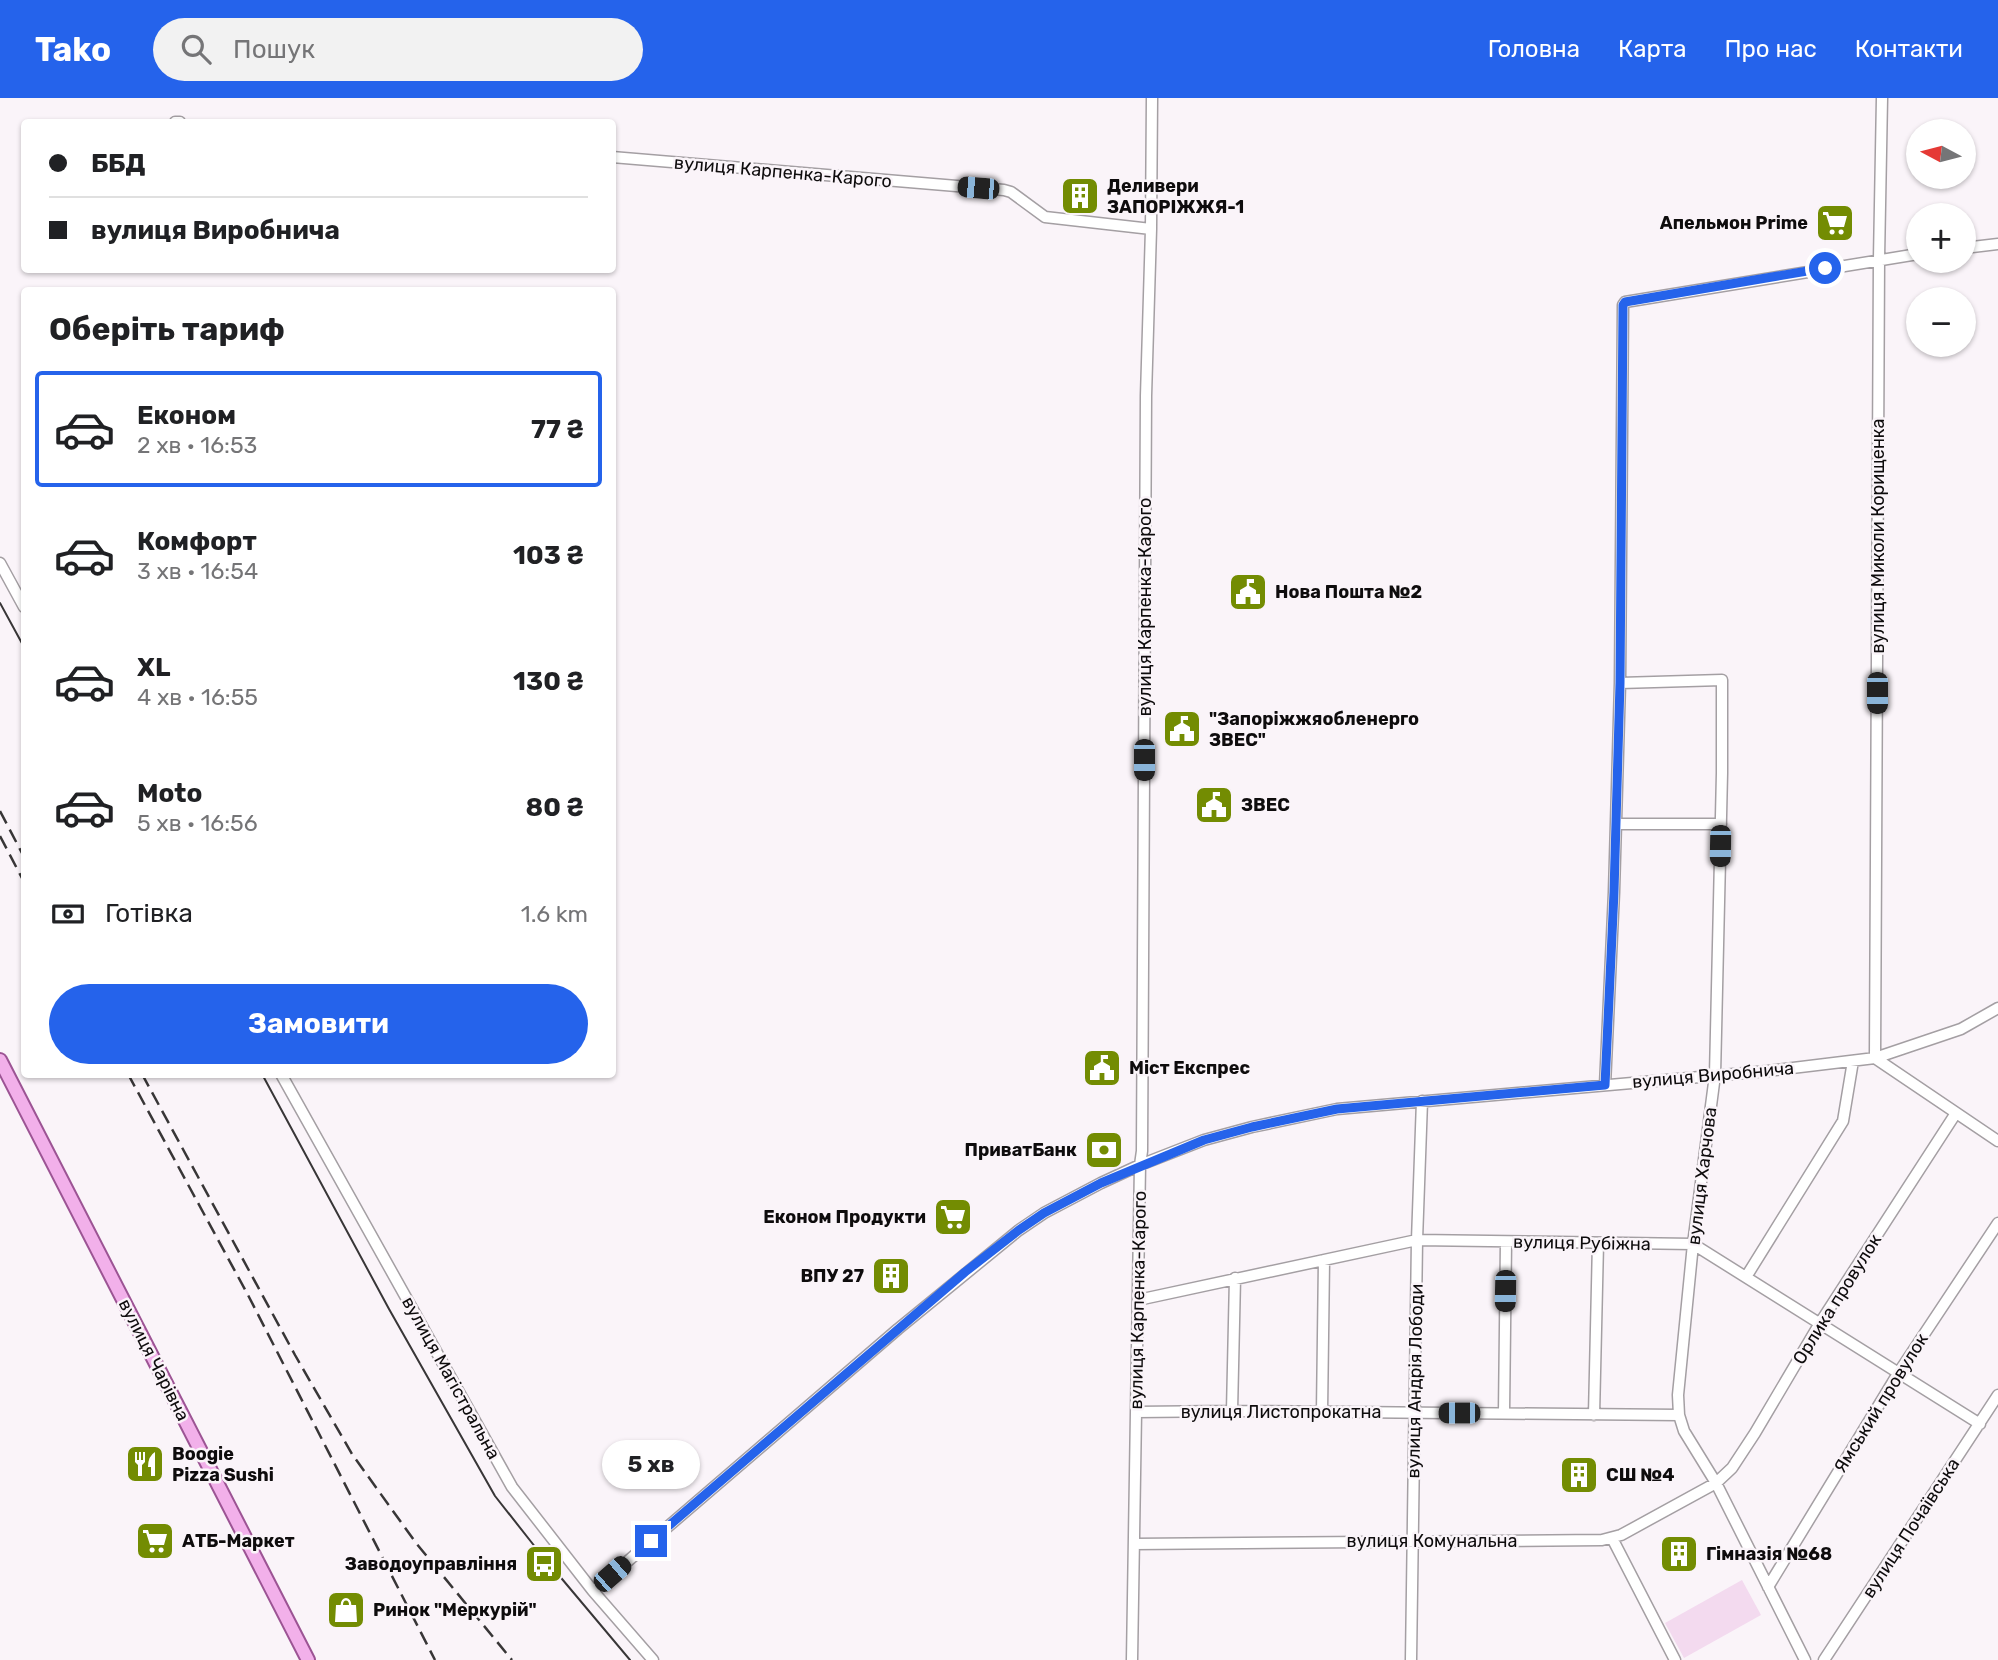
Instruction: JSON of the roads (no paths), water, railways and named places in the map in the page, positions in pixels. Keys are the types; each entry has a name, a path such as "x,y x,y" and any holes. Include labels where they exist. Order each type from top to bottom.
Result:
{"main road":[{"name":"вулиця Чарівна","path":"0,1060 308,1660"}],"street":[{"path":"1151,229 1152,98"},
{"name":"вулиця Миколи Корищенка","path":"1875,1058 1882,98"},
{"name":"вулиця Карпенка-Карого","path":"616,157 1004,190 1012,192 1045,217 1151,229 1146,396 1143,1085 1132,1660"},
{"path":"1976,247 1998,244"},
{"path":"1605,1085 1620,683 1623,305 1625,302 1906,256"},
{"path":"0,563 21,602"},
{"name":"вулиця Харчова","path":"1620,683 1722,680 1715,1075 1693,1244 1678,1395 1679,1415 1684,1431 1716,1483 1805,1660"},
{"path":"1616,824 1721,824"},
{"name":"вулиця Виробнича","path":"593,1591 898,1328 1019,1230 1044,1213 1140,1165 1204,1140 1337,1109 1768,1071 1875,1058 1961,1029 1998,1009"},
{"path":"1875,1058 1998,1141"},
{"path":"1746,1277 1843,1121 1853,1060"},
{"name":"вулиця Магістральна","path":"283,1078 512,1487 593,1591 653,1660"},
{"name":"вулиця Андрія Лободи","path":"1411,1660 1417,1240 1422,1101"},
{"name":"Орлика провулок","path":"1716,1483 1732,1468 1755,1433 1820,1323 1956,1113"},
{"name":"Ямський провулок","path":"1768,1587 1899,1372 1998,1223"},
{"name":"вулиця Рубіжна","path":"1138,1300 1417,1240 1693,1244"},
{"path":"1503,1413 1506,1242"},
{"path":"1594,1415 1598,1243"},
{"path":"1693,1244 1980,1424"},
{"path":"1322,1412 1324,1260"},
{"path":"1232,1411 1235,1278"},
{"name":"вулиця Почаївська","path":"1824,1660 1998,1395"},
{"name":"вулиця Листопрокатна","path":"1136,1412 1679,1415"},
{"name":"вулиця Комунальна","path":"1134,1544 1591,1541 1621,1535 1716,1483"},
{"path":"1612,1538 1675,1660"}],"tram line":[{"path":"0,603 21,642"},
{"path":"264,1078 389,1309 495,1496 630,1660"}],"railway":[{"path":"0,811 21,851"},
{"path":"0,836 21,876"},
{"path":"130,1078 248,1295 435,1660"},
{"path":"144,1078 352,1454 416,1543 512,1660"}],"place":[{"name":"Деливери ЗАПОРІЖЖЯ-1","path":"1080,196"},
{"name":"Апельмон Prime","path":"1835,223"},
{"name":"Нова Пошта №2","path":"1248,592"},
{"name":"\"Запоріжжяобленерго ЗВЕС\"","path":"1182,729"},
{"name":"ЗВЕС","path":"1214,805"},
{"name":"Мiст Експрес","path":"1102,1068"},
{"name":"ПриватБанк","path":"1104,1150"},
{"name":"Економ Продукти","path":"953,1217"},
{"name":"ВПУ 27","path":"891,1276"},
{"name":"Boogie Pizza Sushi","path":"145,1464"},
{"name":"СШ №4","path":"1579,1475"},
{"name":"АТБ-Маркет","path":"155,1541"},
{"name":"Гімназія №68","path":"1679,1554"},
{"name":"Заводоуправління","path":"544,1564"},
{"name":"Ринок \"Меркурій\"","path":"346,1610"}]}
